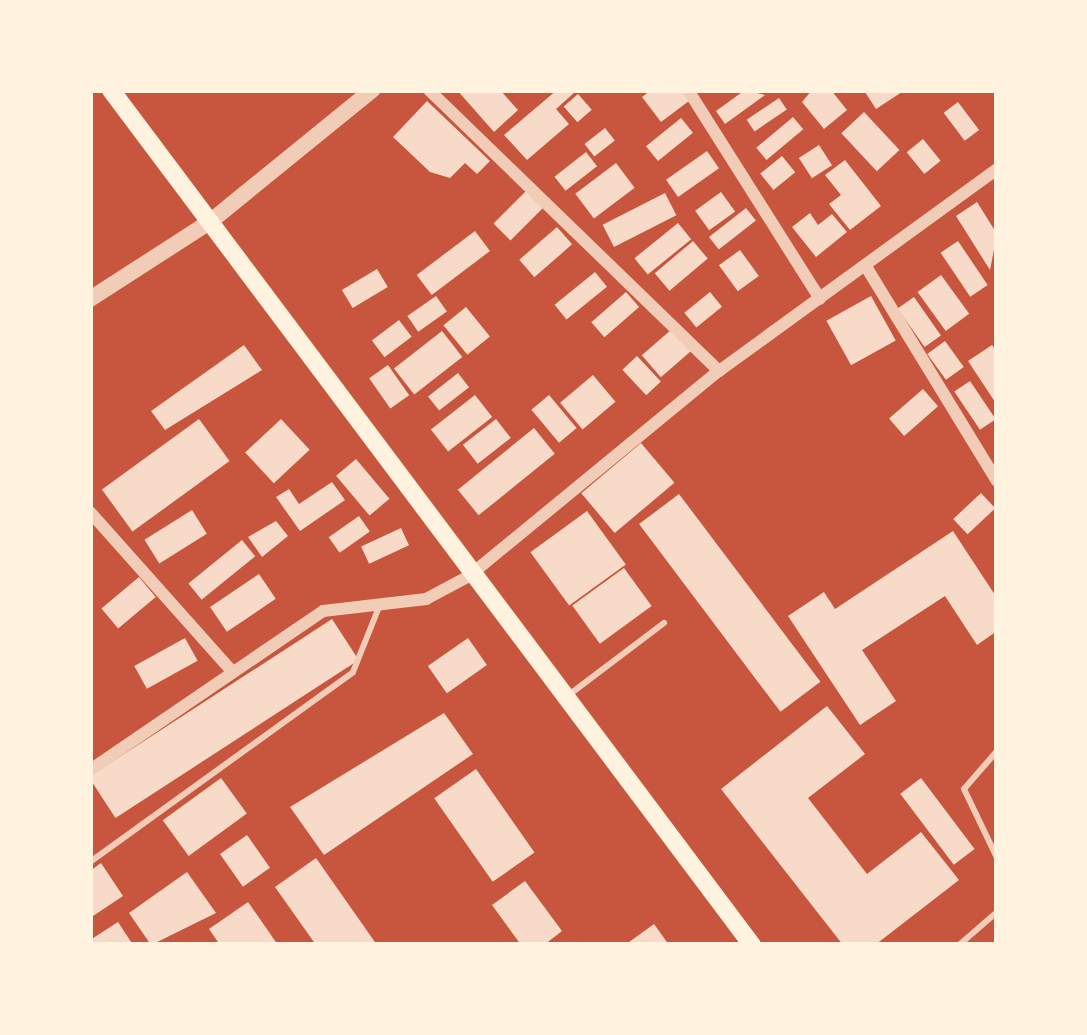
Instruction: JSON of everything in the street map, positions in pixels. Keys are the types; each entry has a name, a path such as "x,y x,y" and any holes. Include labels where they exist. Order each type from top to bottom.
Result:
{"main road":[{"path":"111,90 469,576 752,945"}],"street":[{"path":"90,299 211,221 372,90"},
{"path":"429,90 719,371"},
{"path":"688,90 820,299"},
{"path":"90,770 230,669 323,610 426,599 469,576 719,371 997,169"},
{"path":"865,265 997,481"},
{"path":"90,512 230,669"}],"lane":[{"path":"90,862 353,672 380,603"},
{"path":"563,700 664,623"},
{"path":"997,751 964,789 997,858"},
{"path":"959,945 997,911"}],"building":[{"path":"457,90 500,90 518,110 494,132"},
{"path":"557,90 575,92 556,109 569,124 527,160 504,135"},
{"path":"651,90 682,90 689,101 661,122 642,97"},
{"path":"745,90 765,95 725,124 716,111"},
{"path":"812,90 831,90 847,110 824,129 802,102"},
{"path":"868,90 905,90 876,109 865,92"},
{"path":"578,94 592,110 577,122 564,106"},
{"path":"779,98 787,110 754,131 747,120"},
{"path":"427,101 490,161 477,174 465,163 450,178 430,172 393,137"},
{"path":"958,102 979,130 965,141 944,113"},
{"path":"864,112 899,150 877,171 841,133"},
{"path":"793,117 803,129 767,160 756,148"},
{"path":"681,118 693,133 658,161 646,146"},
{"path":"605,128 615,141 594,157 585,144"},
{"path":"923,139 941,161 924,174 907,152"},
{"path":"819,145 832,165 812,178 799,158"},
{"path":"707,151 719,168 678,197 666,180"},
{"path":"586,152 597,166 566,191 554,177"},
{"path":"782,156 795,172 773,190 760,174"},
{"path":"845,160 881,206 850,230 829,204 841,195 825,175"},
{"path":"616,163 635,188 594,218 575,194"},
{"path":"526,191 543,208 510,240 493,224"},
{"path":"721,192 735,211 709,230 695,211"},
{"path":"665,193 676,215 614,247 603,225"},
{"path":"977,202 997,234 990,270 956,216"},
{"path":"746,208 756,221 719,250 709,237"},
{"path":"810,213 818,225 832,214 847,232 816,257 792,227"},
{"path":"678,223 691,239 648,275 634,258"},
{"path":"557,227 572,244 534,277 519,260"},
{"path":"475,231 490,251 432,295 417,275"},
{"path":"693,241 708,259 669,291 655,273"},
{"path":"958,241 988,285 970,297 941,253"},
{"path":"740,250 759,276 738,291 719,265"},
{"path":"377,269 388,287 353,308 342,290"},
{"path":"595,272 607,287 567,319 555,305"},
{"path":"941,275 969,314 946,331 918,292"},
{"path":"626,292 639,307 604,337 591,322"},
{"path":"710,292 722,307 696,328 684,313"},
{"path":"436,296 447,312 418,332 407,316"},
{"path":"871,296 896,341 851,365 826,321"},
{"path":"914,297 941,336 925,347 898,308"},
{"path":"466,307 490,337 467,355 443,325"},
{"path":"399,320 412,337 384,357 372,340"},
{"path":"672,329 691,351 661,377 642,355"},
{"path":"442,331 462,357 414,395 394,369"},
{"path":"945,341 964,367 946,380 927,354"},
{"path":"244,345 262,370 165,430 151,411"},
{"path":"992,345 997,352 997,405 968,361"},
{"path":"637,356 661,382 646,395 622,370"},
{"path":"388,365 409,395 390,409 369,378"},
{"path":"458,373 469,387 439,411 428,396"},
{"path":"593,375 615,402 583,429 560,403"},
{"path":"970,381 996,419 980,430 954,392"},
{"path":"923,389 938,406 904,436 889,419"},
{"path":"475,395 492,417 448,452 431,429"},
{"path":"549,395 577,428 559,443 531,410"},
{"path":"199,419 230,461 132,532 102,490"},
{"path":"281,419 310,450 274,483 245,452"},
{"path":"496,419 511,438 478,464 463,445"},
{"path":"534,428 555,454 479,515 458,490"},
{"path":"641,443 674,483 615,533 581,493"},
{"path":"356,459 389,499 370,516 336,476"},
{"path":"332,482 345,500 300,531 276,497 289,489 299,504"},
{"path":"981,493 995,508 968,534 953,519"},
{"path":"679,494 820,682 780,712 639,524"},
{"path":"192,510 207,534 159,563 145,540"},
{"path":"587,511 626,564 569,606 530,552"},
{"path":"359,516 370,532 340,553 329,537"},
{"path":"276,521 288,536 262,557 248,537"},
{"path":"401,528 409,545 369,564 361,547"},
{"path":"953,531 997,598 997,631 977,645 945,596 862,650 896,701 860,725 788,616 824,592 835,609"},
{"path":"242,540 255,556 202,600 188,583"},
{"path":"624,568 652,606 600,644 572,606"},
{"path":"259,574 276,599 227,632 210,607"},
{"path":"139,577 156,597 118,628 101,608"},
{"path":"332,619 359,660 115,818 90,776"},
{"path":"185,638 198,661 147,689 134,666"},
{"path":"468,638 487,665 447,693 428,666"},
{"path":"827,706 865,754 808,798 867,874 921,832 959,880 875,945 843,945 721,789"},
{"path":"444,713 473,754 324,855 290,807"},
{"path":"476,769 535,853 493,882 434,798"},
{"path":"221,778 247,814 189,856 163,820"},
{"path":"921,778 975,849 954,865 900,794"},
{"path":"247,835 270,868 243,887 220,854"},
{"path":"316,858 377,945 316,945 275,887"},
{"path":"101,863 123,896 90,918 90,871"},
{"path":"187,872 216,913 151,945 129,913"},
{"path":"525,881 562,931 544,945 521,945 492,905"},
{"path":"248,902 278,945 220,945 209,929"},
{"path":"118,922 133,945 90,945 90,940"},
{"path":"654,924 669,945 625,945"}]}
